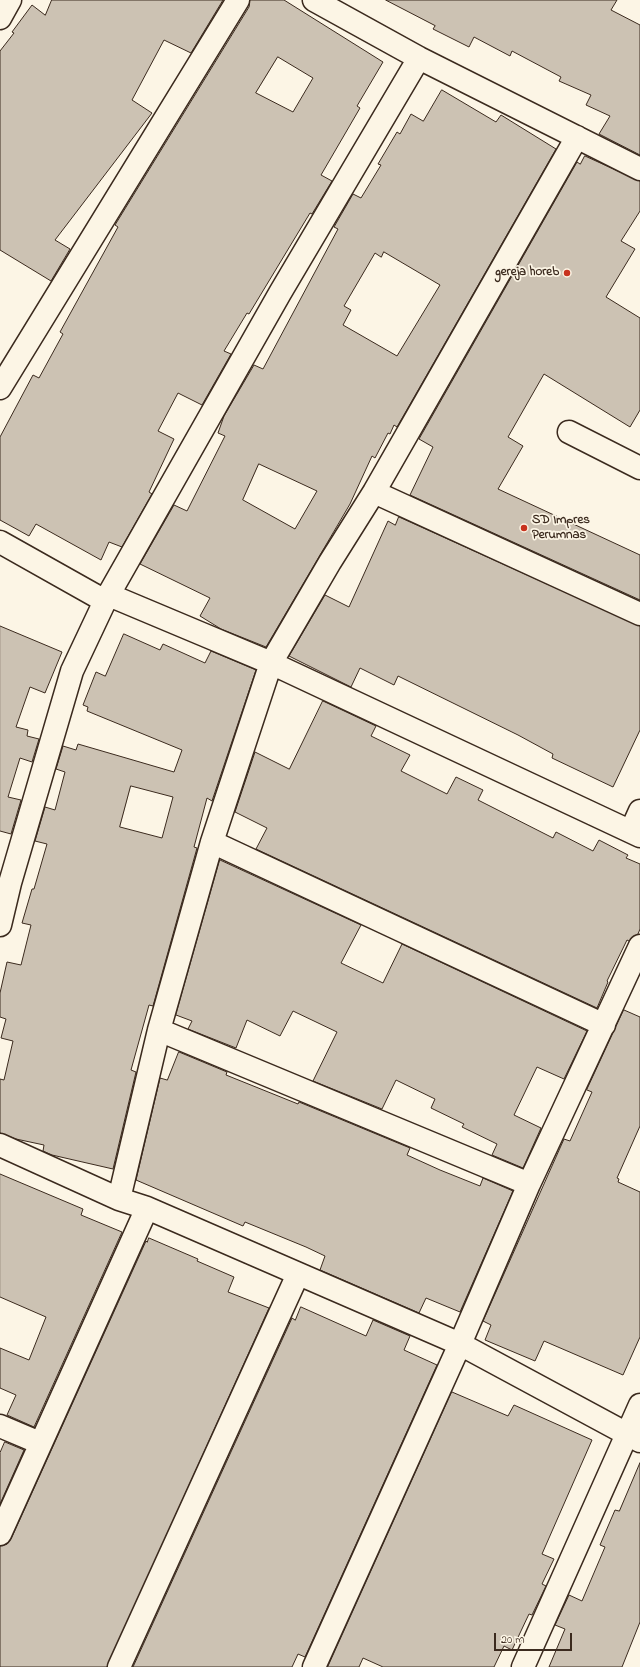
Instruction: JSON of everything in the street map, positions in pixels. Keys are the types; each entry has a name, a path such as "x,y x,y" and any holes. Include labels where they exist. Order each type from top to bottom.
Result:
{"street":[{"path":"0,18 10,0"},
{"path":"0,388 238,0"},
{"path":"314,0 419,58 640,169"},
{"path":"0,925 10,883 72,671 107,598 280,293 419,58"},
{"path":"119,1199 159,1030 212,842 271,663 330,562 374,492 577,137"},
{"path":"569,432 640,468"},
{"path":"374,492 640,614"},
{"path":"0,542 107,598 271,663 635,833 640,811"},
{"path":"212,842 604,1025"},
{"path":"314,1667 460,1344 529,1184 640,946"},
{"path":"159,1030 529,1184"},
{"path":"0,1145 119,1199 147,1208 460,1344 633,1437"},
{"path":"0,1534 147,1208"},
{"path":"119,1667 298,1274"},
{"path":"523,1667 633,1437 640,1405"},
{"path":"0,1426 40,1443"}],"building":[{"path":"52,0 223,0 191,53 164,40 132,100 152,113 55,240 70,249 51,281 0,250 0,51 14,33 12,32 32,5 45,15"},
{"path":"250,0 284,0 383,62 357,106 360,108 321,175 332,181 312,214 310,213 249,314 247,313 224,351 231,354 202,405 178,393 158,431 174,439 149,492 152,494 122,547 109,542 101,560 36,524 29,536 0,520 0,437 33,375 39,378 63,334 60,332 118,227 115,225 249,7","holes":["278,57 313,78 293,112 256,93"]},
{"path":"386,0 617,0 611,10 640,25 640,155 599,134 610,116 586,105 591,95 559,81 561,77 512,51 510,56 474,37 469,47 433,29 435,26"},
{"path":"442,90 496,122 501,115 556,149 397,427 394,425 390,434 388,433 375,458 372,456 350,504 266,647 221,629 200,616 210,598 140,564 174,505 187,511 225,436 218,433 224,416 254,365 263,369 338,229 334,227 353,194 361,198 381,165 378,164 397,132 400,134 411,114 423,121","holes":["384,252 440,285 397,356 343,325 351,310 344,306 375,253 381,257","259,464 317,491 295,529 243,500"]},
{"path":"585,156 640,181 640,211 621,241 635,249 606,297 640,318 640,410 630,427 544,374 508,437 523,446 498,489 640,555 640,600 410,495 433,447 419,439 577,162 580,164"},
{"path":"399,517 640,626 640,730 613,787 552,758 553,754 518,735 398,676 394,685 360,668 351,687 289,656 325,595 349,607 388,521 395,525"},
{"path":"0,626 62,652 45,693 30,687 16,727 28,730 27,736 39,739 32,762 20,758 8,797 21,800 11,834 0,831"},
{"path":"124,634 160,650 163,644 205,663 211,651 256,670 212,801 207,798 194,847 197,848 153,1006 149,1005 131,1070 136,1072 113,1169 52,1155 43,1151 44,1145 16,1139 0,1133 0,1079 4,1080 13,1041 1,1038 6,1019 0,1017 0,993 7,962 21,965 31,925 22,923 47,844 35,841 45,807 55,810 65,772 56,769 63,746 76,750 78,744 174,772 182,750 87,711 88,707 83,705 96,672 105,676","holes":["131,786 173,797 162,838 120,827"]},
{"path":"323,701 376,726 371,736 410,755 401,771 447,794 456,777 483,790 478,800 553,838 556,832 593,851 599,840 628,855 626,858 640,864 640,929 638,934 629,941 627,940 607,981 608,982 597,1008 256,849 267,828 235,812 255,752 289,769"},
{"path":"220,860 361,925 341,963 383,983 402,944 587,1031 564,1079 537,1067 514,1115 541,1128 523,1168 492,1155 497,1144 462,1127 464,1124 431,1108 435,1099 396,1080 382,1109 313,1081 337,1032 293,1011 280,1036 247,1020 236,1048 188,1029 192,1021 176,1015"},
{"path":"624,1010 640,1017 640,1126 617,1178 619,1179 618,1182 640,1192 640,1337 623,1375 544,1341 535,1361 485,1340 491,1325 483,1321 564,1139 570,1141 592,1092 587,1090"},
{"path":"179,1052 227,1072 226,1075 298,1104 299,1102 410,1148 407,1155 440,1170 480,1186 483,1178 513,1191 460,1312 426,1298 419,1313 320,1270 325,1256 306,1247 245,1222 243,1226 136,1180 160,1078 167,1080"},
{"path":"0,1174 83,1209 81,1215 122,1232 34,1427 7,1415 16,1395 0,1388 0,1348 29,1360 46,1317 0,1297"},
{"path":"149,1238 198,1259 197,1261 234,1277 228,1292 269,1308 107,1667 0,1667 0,1546 7,1544 11,1539 146,1241 147,1242"},
{"path":"301,1307 366,1336 373,1320 410,1336 404,1350 437,1365 305,1657 298,1654 292,1667 133,1667 292,1318 295,1320"},
{"path":"452,1392 508,1416 514,1405 592,1440 542,1554 554,1559 542,1584 546,1586 532,1615 529,1614 512,1650 504,1646 494,1667 383,1667 363,1658 359,1667 328,1667"},
{"path":"5,1442 24,1450 0,1504 0,1453"},
{"path":"640,1463 640,1622 622,1667 549,1667 565,1629 555,1625 569,1595 582,1601 605,1547 600,1545 615,1510 619,1511"}],"place":[{"name":"gereja horeb","path":"567,273"},
{"name":"SD Impres Perumnas","path":"524,528"}]}
